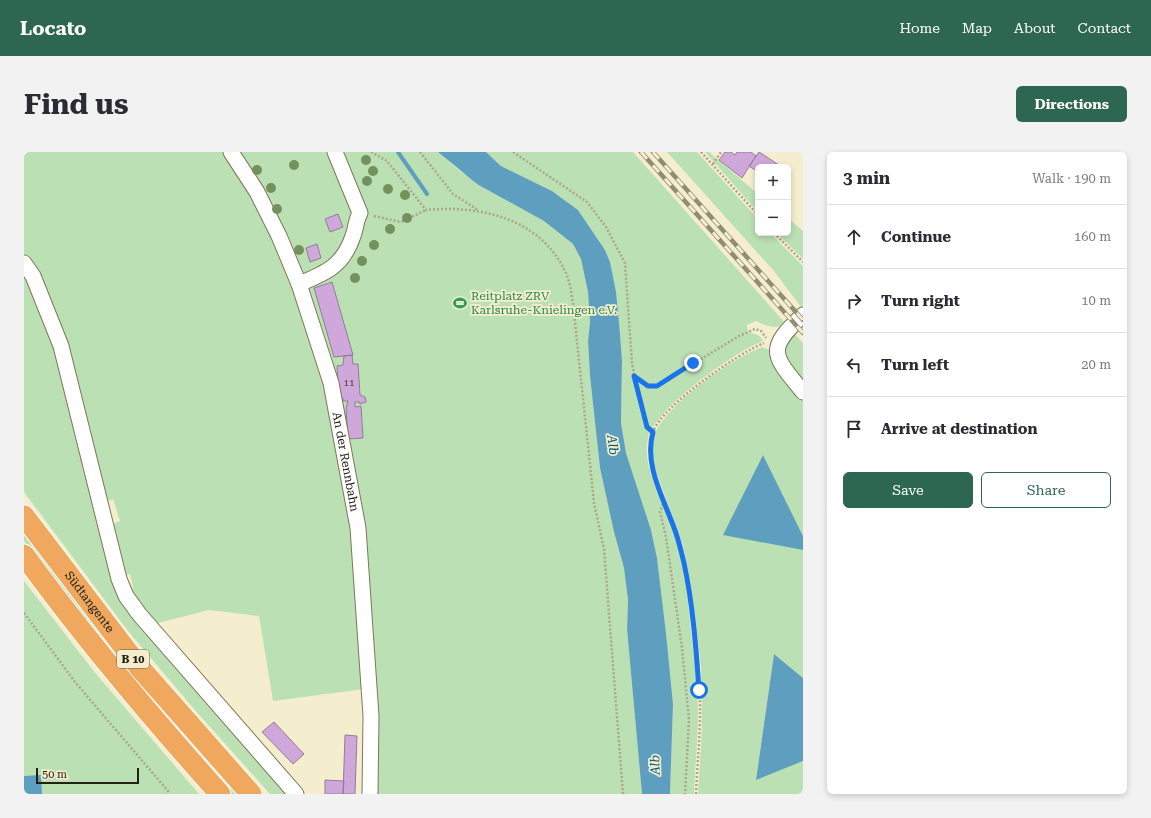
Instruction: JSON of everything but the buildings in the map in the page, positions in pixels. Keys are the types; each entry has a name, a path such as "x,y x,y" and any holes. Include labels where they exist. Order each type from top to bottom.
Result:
{"highway":[{"name":"Südtangente","path":"24,516 140,668 251,794"},
{"name":"Südtangente","path":"24,555 120,680 220,794"}],"street":[{"name":"An der Rennbahn","path":"231,152 257,192 279,236 299,284 331,383 358,528 371,716 370,794"},
{"path":"299,284 322,275 336,265 347,252 360,212 335,152"},
{"path":"24,262 33,276 61,346 119,579 126,596 164,644 296,794"},
{"path":"803,315 782,336 778,355 781,365 803,392"}],"path":[{"path":"371,152 387,161 426,210"},
{"path":"420,152 453,194 478,210"},
{"path":"513,152 587,202 609,233 625,263 632,364 647,427 653,432"},
{"path":"701,152 755,212"},
{"path":"713,164 721,152"},
{"path":"360,212 401,222 426,210 452,208 478,210 506,218 530,231 544,243 555,254 565,271 570,286 593,495 604,549 623,794"},
{"path":"777,236 803,262"},
{"path":"634,376 648,386 657,386 738,336 755,329 761,331 770,342 759,346 706,378 662,418 650,440 650,462 674,526 684,562 694,631 700,714 696,794"},
{"path":"664,500 660,512 666,537 682,648 689,720 685,794"},
{"path":"24,613 75,682 168,791 167,794"}],"green space":[{"path":"24,152 226,152 255,195 293,280 327,383 353,529 360,587 364,689 273,701 259,616 209,610 154,624 135,602 131,594 133,587 130,574 122,576 111,525 120,521 113,499 108,501 103,495 88,432 91,431 87,417 84,417 77,381 64,386 70,396 78,421 116,585 131,613 140,627 158,641 292,794 270,794 195,710 128,631 24,492"},
{"path":"234,152 438,152 461,172 544,221 573,244 581,259 588,292 590,322 588,341 590,376 600,468 614,532 624,568 628,600 627,629 642,794 371,794 358,511 301,278"},
{"path":"486,152 633,152 786,324 779,327 771,327 756,321 747,325 748,332 758,335 763,340 715,369 680,397 654,426 648,438 647,449 650,472 673,527 684,572 698,704 698,733 694,794 670,794 673,704 666,633 657,558 651,530 626,453 621,423 622,360 610,262 605,250 578,210 552,191 501,166"},
{"path":"667,152 697,152 755,216 755,236 773,236 803,266 803,306 801,307 774,271"},
{"path":"705,152 709,152 755,191 755,209"},
{"path":"791,221 803,231 803,259 780,236 791,236"},
{"path":"792,331 803,343 803,384 786,364 784,342"},
{"path":"762,347 770,350 790,386 803,401 803,536 763,455 724,534 803,550 803,678 774,654 756,779 803,761 803,794 698,794 702,729 701,668 690,580 683,545 652,461 652,442 661,423 685,397 717,372 734,361"},
{"path":"24,533 75,600 155,698 238,794 231,794 191,750 36,558 24,541"},
{"path":"24,581 96,674 199,794 24,794"}],"water":[{"name":"Alb","path":"438,152 486,152 501,166 552,191 578,210 605,250 610,262 616,292 622,360 621,423 626,453 651,530 657,558 666,633 673,704 670,794 642,794 627,629 628,600 624,568 614,532 600,468 590,376 588,341 590,322 588,292 581,259 573,244 544,221 477,184"},
{"path":"763,455 803,536 803,550 723,535"},
{"path":"774,654 803,678 803,761 756,780"},
{"path":"41,775 42,794 24,794 24,776"}],"waterway":[{"path":"398,152 427,194"}],"railway":[{"path":"641,152 803,333"},
{"path":"653,152 803,320"}],"place":[{"name":"Reitplatz ZRV Karlsruhe-Knielingen e.V.","path":"460,303"}],"route":[{"path":"693,363 657,386 648,386 634,376 647,427 653,432 650,440 650,462 674,526 684,562 691,604 699,690"}]}
